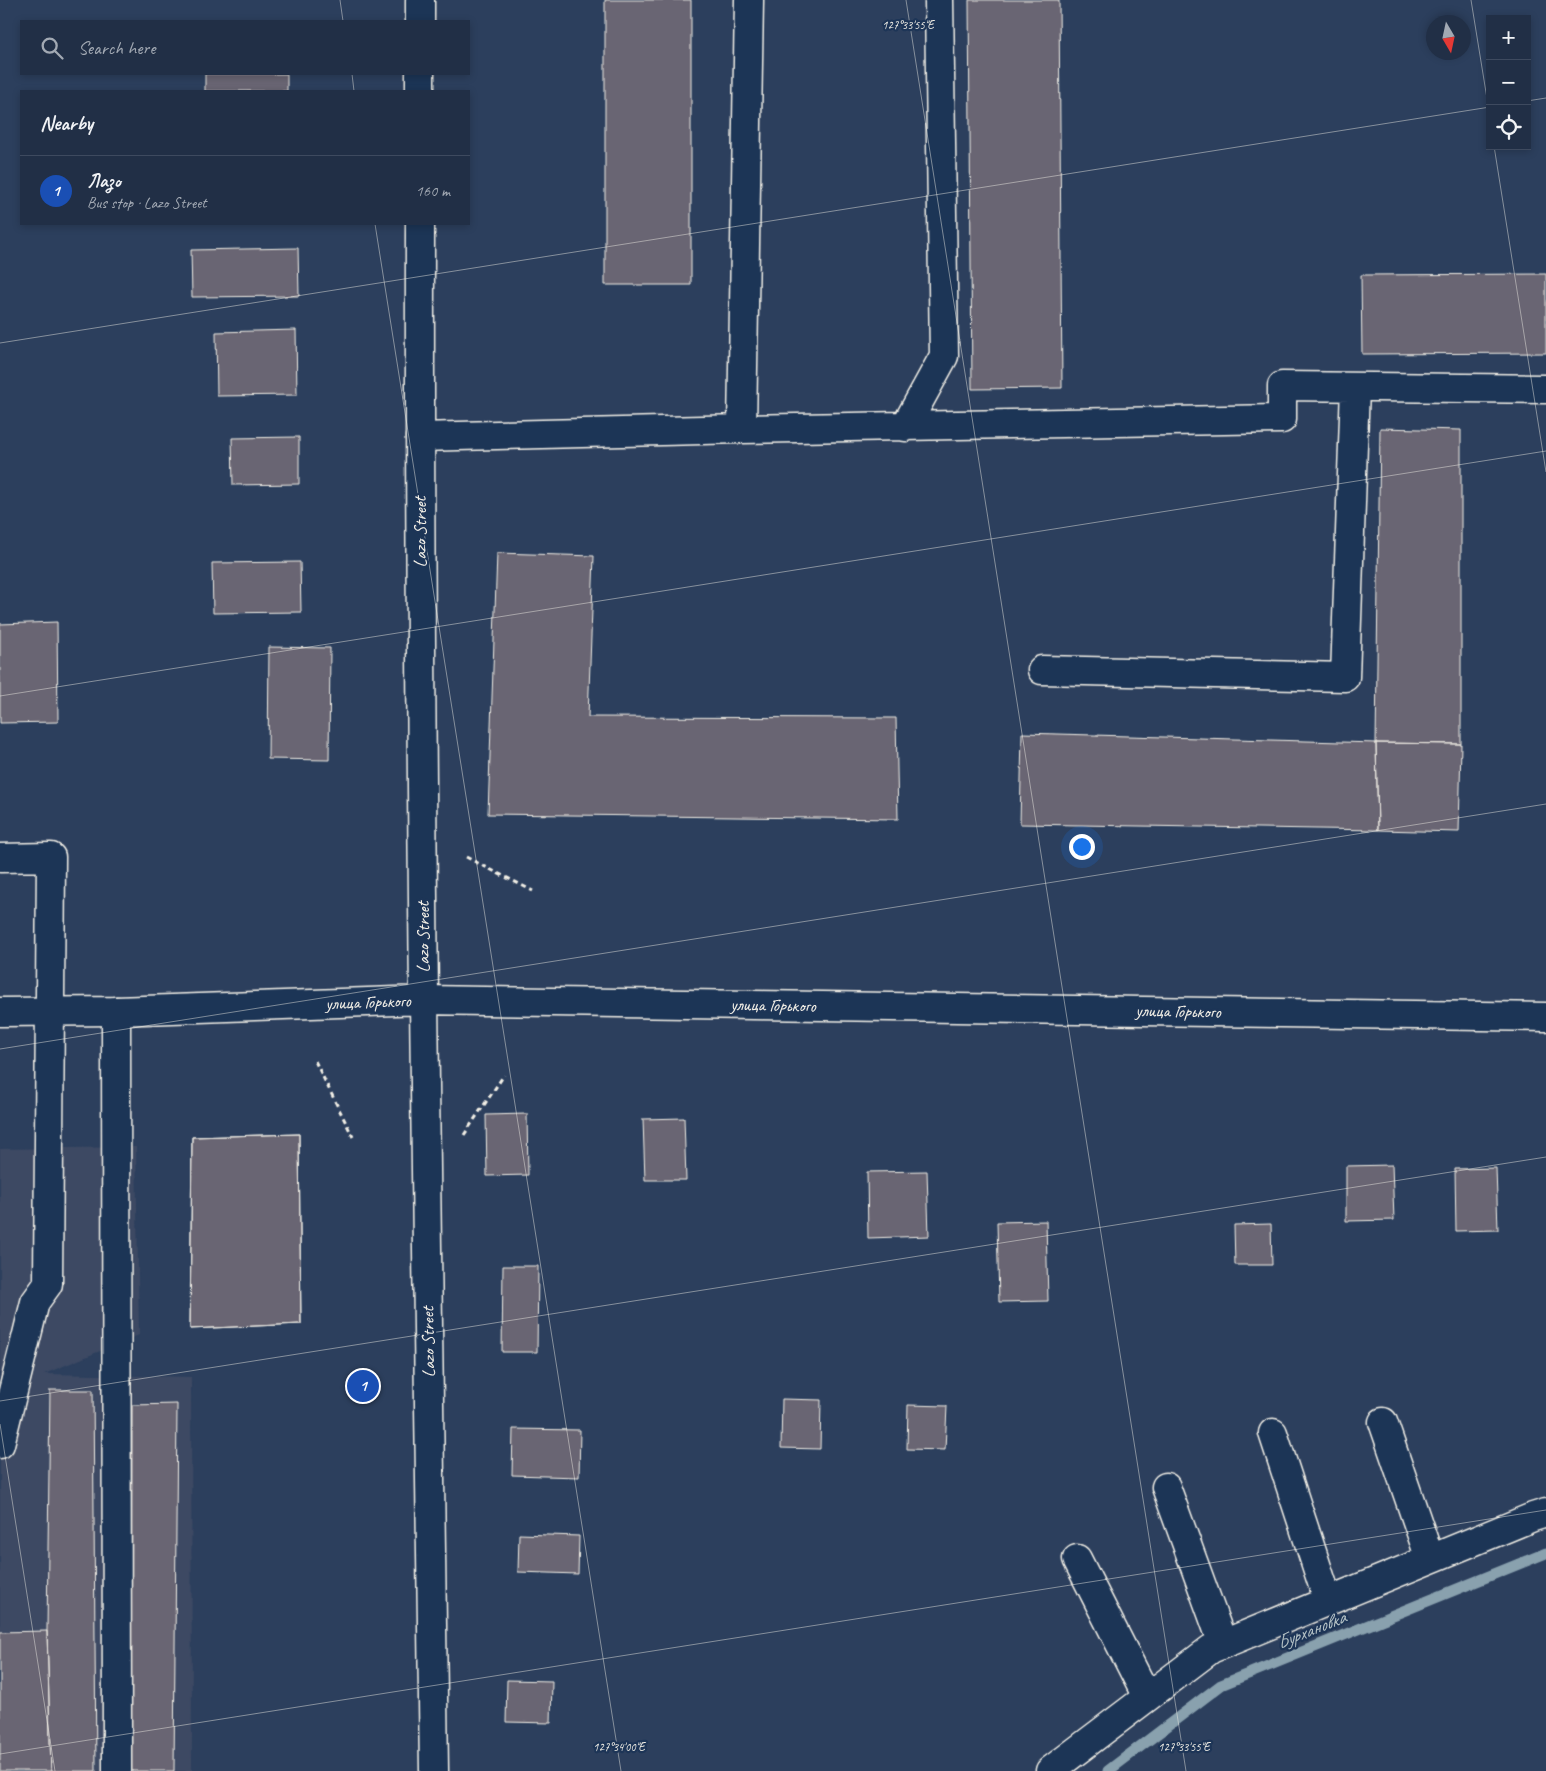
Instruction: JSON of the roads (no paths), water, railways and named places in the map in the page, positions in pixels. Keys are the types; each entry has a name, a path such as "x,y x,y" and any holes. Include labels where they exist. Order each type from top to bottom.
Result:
{"main road":[{"path":"420,0 420,20"},
{"path":"742,429 749,0"},
{"path":"905,427 944,356 939,0"},
{"path":"420,75 420,90"},
{"name":"Lazo Street","path":"420,225 424,1000 434,1771"},
{"path":"420,437 1282,419 1282,386 1546,389"},
{"path":"1042,670 1345,677 1355,388"},
{"path":"0,858 51,857 48,1284 35,1302 0,1444"},
{"name":"улица Горького","path":"0,1012 116,1011 424,1000 1546,1017"},
{"path":"116,1011 117,1771"},
{"path":"1383,1422 1430,1559"},
{"path":"1272,1433 1328,1601"},
{"path":"1166,1487 1222,1644"},
{"path":"1050,1771 1212,1649 1546,1513"},
{"path":"1077,1558 1148,1697"}],"waterway":[{"name":"Бурхановка","path":"1108,1771 1221,1685 1546,1553"}],"place":[{"name":"Лазо","path":"363,1386"}]}
